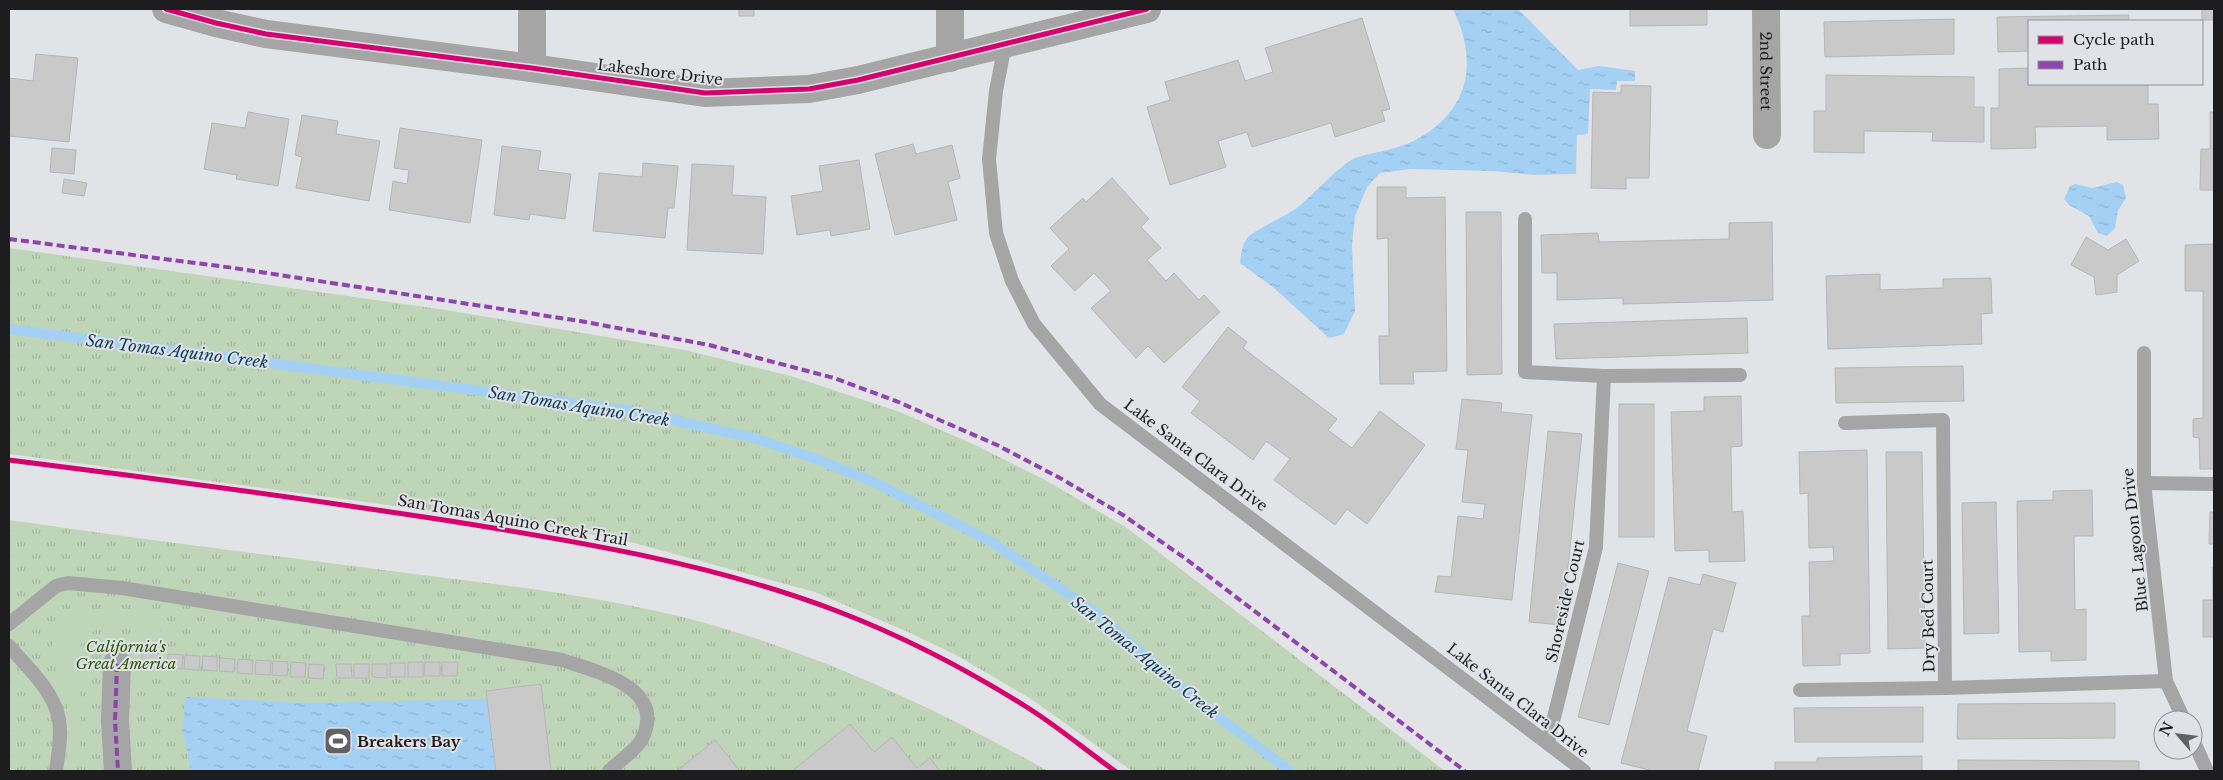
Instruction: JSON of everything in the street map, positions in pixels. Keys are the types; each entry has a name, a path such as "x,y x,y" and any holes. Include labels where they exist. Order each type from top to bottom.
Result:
{"street":[{"name":"Lakeshore Drive","path":"166,9 266,34 532,68 705,93 809,89 950,58 1147,9"},
{"path":"532,9 532,68"},
{"path":"950,9 950,58"},
{"name":"2nd Street","path":"1766,9 1767,135"},
{"path":"117,664 115,721 118,771"}],"lane":[{"name":"Lake Santa Clara Drive","path":"1005,44 996,91 989,159 996,233 1012,281 1034,324 1100,404 1584,771"},
{"path":"1525,219 1526,372 1604,376 1740,374"},
{"name":"Blue Lagoon Drive","path":"2144,353 2144,483 2166,681 2179,710"},
{"name":"Shoreside Court","path":"1548,742 1596,547 1604,376"},
{"name":"Dry Bed Court","path":"1845,423 1943,420 1945,688 2166,681"},
{"path":"2144,483 2214,484"},
{"path":"9,624 56,586 68,583 132,590 562,660 614,679 631,688 643,700 647,718 641,740 609,771"},
{"path":"9,646 52,698 60,734 56,771"},
{"path":"1800,690 1945,688"}],"green space":[{"path":"9,248 446,310 685,350 791,376 900,412 975,445 1047,481 1127,528 1445,771 1132,771 1031,699 956,655 815,592 634,543 559,528 9,454"},
{"name":"California's Great America","path":"9,520 533,589 618,603 701,622 782,647 860,678 937,712 1048,771 9,771"},
{"path":"82,609 161,612 159,653 142,652 140,639 134,631 125,626 104,627 93,632 84,640 76,657 76,677 81,710 78,757 73,771 65,771 70,719 59,668 52,650 57,624"}],"water":[{"path":"1453,9 1518,9 1578,70 1599,66 1635,71 1635,81 1617,81 1616,90 1590,89 1588,134 1577,135 1576,174 1534,175 1493,171 1410,169 1380,173 1367,187 1355,216 1352,246 1355,311 1344,334 1329,338 1274,288 1240,263 1243,246 1252,234 1297,208 1349,161 1407,144 1427,133 1443,120 1455,105 1463,88 1467,70 1462,30"},
{"path":"2117,182 2123,185 2126,198 2118,210 2115,228 2107,236 2098,233 2089,216 2069,205 2064,199 2070,186 2075,184 2092,188"},
{"name":"Breakers Bay","path":"185,697 308,703 487,699 496,771 191,771 183,732"}],"building":[{"path":"739,9 754,9 754,16 739,16"},
{"path":"1630,9 1707,9 1707,25 1630,26"},
{"path":"2202,9 2214,9 2214,20 2202,20"},
{"path":"2129,15 2129,20 2028,20 2028,51 1998,52 1997,17"},
{"path":"1362,18 1390,109 1382,111 1385,121 1335,137 1331,123 1252,147 1247,132 1218,141 1226,167 1170,185 1147,107 1170,100 1165,82 1238,60 1245,81 1273,72 1265,48"},
{"path":"1954,19 1954,54 1825,57 1824,22"},
{"path":"36,54 78,58 69,142 9,136 9,78 33,81"},
{"path":"2028,68 2028,85 2148,85 2148,104 2158,104 2159,139 2107,140 2107,126 2035,127 2036,148 1991,149 1991,108 1999,108 1999,69"},
{"path":"1826,75 1974,77 1974,107 1984,107 1984,142 1932,141 1933,132 1864,131 1864,153 1814,152 1814,111 1826,111"},
{"path":"1621,85 1651,86 1649,178 1626,178 1626,189 1591,188 1593,92 1621,93"},
{"path":"248,112 289,119 278,186 236,179 237,175 204,169 212,123 245,128"},
{"path":"2210,112 2214,112 2214,190 2200,190 2201,149 2210,149"},
{"path":"302,115 338,121 336,134 380,141 369,201 296,188 302,157 295,155"},
{"path":"400,128 482,140 470,223 389,210 393,181 407,184 409,170 394,168"},
{"path":"913,144 916,154 952,145 960,178 948,182 957,220 895,235 875,154"},
{"path":"502,146 541,151 538,170 571,174 565,219 530,214 529,220 494,215"},
{"path":"52,148 76,150 74,174 50,172"},
{"path":"859,160 870,229 831,236 830,230 797,235 791,196 823,191 819,166"},
{"path":"643,163 678,166 674,208 668,208 665,238 593,231 599,173 642,177"},
{"path":"692,164 734,166 732,195 766,197 763,254 687,250"},
{"path":"1112,178 1149,219 1141,227 1161,248 1147,260 1166,281 1174,273 1199,300 1204,295 1220,312 1164,363 1148,346 1136,358 1091,308 1111,291 1094,273 1075,291 1051,266 1069,249 1050,228 1083,198 1086,202"},
{"path":"64,179 87,183 84,196 62,193"},
{"path":"1377,187 1406,187 1406,198 1445,197 1447,371 1413,372 1414,384 1380,384 1379,336 1389,336 1388,238 1377,239"},
{"path":"1466,212 1501,212 1502,374 1467,375"},
{"path":"1772,222 1773,300 1623,304 1623,298 1557,300 1557,273 1542,273 1541,235 1598,233 1599,242 1729,239 1729,223"},
{"path":"2086,237 2108,250 2126,239 2139,261 2117,275 2117,292 2096,295 2094,277 2071,265"},
{"path":"2214,244 2214,469 2200,469 2199,438 2193,437 2193,419 2203,418 2203,291 2185,291 2185,245"},
{"path":"1880,274 1880,290 1943,288 1943,279 1991,278 1992,313 1981,314 1982,344 1828,349 1826,276"},
{"path":"1747,318 1748,353 1556,359 1554,324"},
{"path":"1228,327 1247,342 1243,348 1337,419 1328,430 1352,448 1380,411 1425,445 1367,524 1347,509 1335,525 1274,480 1290,459 1266,441 1253,460 1191,413 1200,401 1182,387"},
{"path":"1963,366 1964,401 1836,403 1835,368"},
{"path":"1741,396 1742,446 1731,447 1732,512 1743,511 1745,561 1709,562 1709,550 1675,551 1671,412 1704,411 1704,397"},
{"path":"1462,399 1502,403 1501,412 1532,415 1512,600 1435,592 1438,576 1451,577 1458,516 1483,519 1485,504 1462,502 1468,450 1456,449"},
{"path":"1619,404 1654,404 1654,537 1619,537"},
{"path":"1548,431 1582,434 1562,625 1529,622"},
{"path":"1867,450 1870,653 1840,654 1840,665 1803,666 1802,616 1810,616 1809,562 1834,561 1833,547 1809,548 1808,493 1800,494 1799,452"},
{"path":"1886,452 1922,452 1925,648 1888,649"},
{"path":"2092,490 2093,536 2074,536 2075,610 2086,609 2086,660 2051,661 2051,651 2019,652 2017,501 2053,500 2053,491"},
{"path":"1996,502 1999,633 1964,634 1962,503"},
{"path":"2210,512 2214,512 2214,544 2209,544"},
{"path":"1618,563 1649,571 1609,725 1578,717"},
{"path":"2213,567 2214,637 2203,637 2203,600 2213,600"},
{"path":"1703,574 1736,583 1723,632 1713,629 1687,731 1707,736 1698,771 1653,771 1621,763 1669,577 1700,585"},
{"path":"142,652 158,653 157,667 141,666"},
{"path":"168,654 183,655 182,669 167,668"},
{"path":"185,655 200,656 199,670 184,669"},
{"path":"203,656 217,657 217,671 202,670"},
{"path":"220,658 235,659 234,672 219,671"},
{"path":"238,659 253,660 252,674 237,673"},
{"path":"256,660 271,661 270,675 255,674"},
{"path":"273,661 288,662 287,676 272,675"},
{"path":"291,662 306,663 305,677 290,677"},
{"path":"408,662 423,662 423,677 408,677"},
{"path":"425,662 440,662 440,676 424,676"},
{"path":"442,662 458,662 457,676 442,676"},
{"path":"390,663 405,663 405,677 390,677"},
{"path":"309,664 324,665 323,679 308,678"},
{"path":"336,664 351,664 352,678 337,678"},
{"path":"354,664 369,664 369,678 354,678"},
{"path":"372,664 387,664 387,678 372,677"},
{"path":"541,684 551,771 496,771 486,691"},
{"path":"2115,703 2115,738 1957,739 1958,704"},
{"path":"1923,707 1923,742 1795,742 1794,708"},
{"path":"850,724 874,752 892,737 917,768 930,758 940,771 792,771"},
{"path":"715,740 740,771 677,771"},
{"path":"1922,756 1922,771 1775,771 1775,762 1817,762 1817,758"},
{"path":"1958,760 2139,761 2139,771 1958,771"}],"waterway":[{"name":"San Tomas Aquino Creek","path":"9,329 627,410 754,438 816,459 876,483 992,542 1099,615 1191,696 1290,771"}],"marked path":[{"path":"9,239 234,268 580,321 709,345 834,378 896,401 997,445 1060,478 1123,515 1186,559 1465,771"},
{"path":"117,664 115,721 118,771"}],"cycle path":[{"path":"166,9 266,34 532,68 705,93 809,89 858,80 1147,9"},
{"name":"San Tomas Aquino Creek Trail","path":"9,460 281,496 494,528 643,555 741,579 837,611 886,631 933,654 1037,713 1115,771"}],"place":[{"name":"Breakers Bay","path":"338,741"}]}
